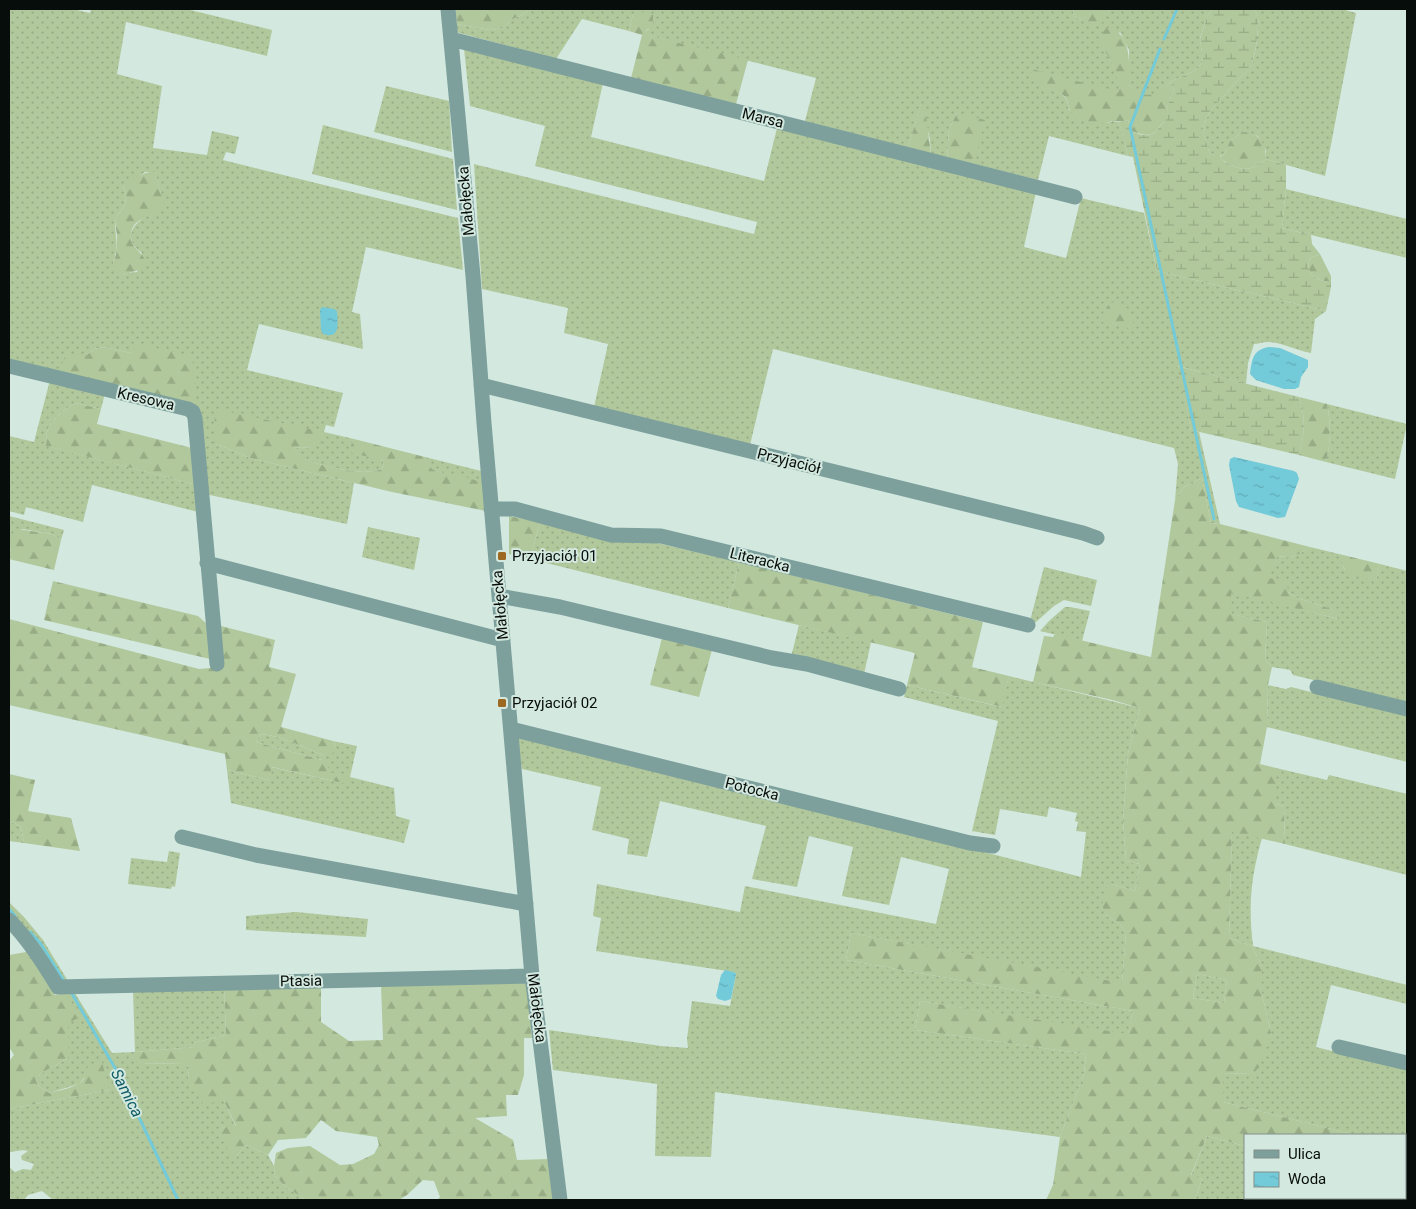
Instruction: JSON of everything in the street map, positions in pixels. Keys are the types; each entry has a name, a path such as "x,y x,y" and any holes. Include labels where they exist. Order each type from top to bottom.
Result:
{"street":[{"name":"Małołęcka","path":"448,9 473,276 491,509 532,976 560,1200"},
{"name":"Marsa","path":"451,39 1074,197"},
{"name":"Kresowa","path":"9,366 188,409 193,412 196,418 217,664"},
{"name":"Przyjaciół","path":"481,385 1097,538"},
{"name":"Literacka","path":"491,509 515,509 611,535 661,536 1028,625"},
{"path":"207,563 503,640"},
{"path":"499,596 560,607 772,658 806,664 899,689"},
{"path":"1317,687 1407,709"},
{"name":"Potocka","path":"511,729 970,843 993,846"},
{"path":"182,837 256,855 526,904"},
{"name":"Ptasia","path":"9,920 31,946 58,987 532,976"},
{"path":"1340,1047 1407,1063"}],"green space":[{"path":"9,9 72,9 90,13 91,9 186,9 272,30 267,56 126,22 117,74 162,86 153,148 207,155 212,131 239,137 235,154 226,152 223,160 458,218 463,270 366,247 352,312 360,314 363,349 259,324 247,370 343,393 334,427 326,425 324,432 354,439 350,447 382,460 384,464 382,469 363,472 339,469 297,456 294,448 310,447 319,444 214,443 250,458 354,483 347,524 205,494 197,406 133,350 130,353 105,347 94,349 87,355 66,355 60,375 9,363","holes":["145,172 155,172 161,194 157,211 143,218 133,228 132,240 135,247 142,253 137,272 123,275 113,263 116,247 115,220 126,201 123,187"]},
{"path":"455,9 529,9 524,14 511,20 504,28 490,30 457,24"},
{"path":"529,9 1073,9 1074,16 1100,24 1111,9 1212,9 1207,17 1200,38 1203,62 1194,71 1170,82 1155,95 1137,92 1129,85 1129,50 1120,32 1105,51 1115,70 1120,91 1041,87 1060,93 1066,99 1069,110 1107,123 1118,122 1128,156 1049,136 1038,180 974,164 957,113 949,129 947,158 931,154 930,139 921,104 908,148 805,121 816,78 642,34 649,29 633,14 629,31 582,19 556,59 456,32 457,24 490,30 504,28 511,20 524,14"},
{"path":"1073,9 1111,9 1101,24 1085,24 1074,16"},
{"path":"1212,9 1254,9 1259,19 1252,65 1210,111 1204,124 1203,131 1209,151 1214,156 1220,156 1225,162 1234,167 1244,169 1253,168 1266,159 1286,165 1286,189 1282,228 1311,235 1312,244 1320,254 1310,258 1310,273 1321,280 1331,282 1326,311 1157,271 1133,157 1128,156 1118,122 1128,120 1131,131 1149,135 1155,132 1166,120 1168,104 1174,89 1170,82 1194,71 1203,62 1200,39 1207,17"},
{"path":"1254,9 1341,9 1356,13 1325,176 1266,159 1266,151 1258,136 1242,132 1230,141 1224,154 1214,156 1209,151 1203,131 1210,111 1252,65 1259,19"},
{"path":"638,11 653,15 653,24 643,34 748,60 736,104 631,78 642,35 629,31 633,14"},
{"path":"1106,28 1115,30 1125,42 1129,59 1129,85 1140,93 1150,95 1160,91 1170,82 1174,89 1168,104 1167,120 1152,134 1145,135 1131,131 1128,120 1096,124 1082,121 1071,112 1063,95 1037,85 1033,81 1031,76 1032,69 1119,91 1110,58 1097,46"},
{"path":"464,48 603,83 591,137 764,181 777,128 1036,192 1024,247 1066,258 1081,198 1144,213 1157,271 1326,311 1315,319 1311,353 1273,342 1254,344 1248,363 1246,384 1178,366 1191,430 1199,432 1220,524 1211,523 1202,478 1184,487 1175,500 1178,464 1174,448 773,349 750,445 594,407 608,344 564,333 568,308 482,289 474,164 754,234 757,222 535,166 545,126 470,106"},
{"path":"386,86 449,101 452,152 374,132"},
{"path":"921,103 926,116 931,154 908,148"},
{"path":"957,113 985,120 974,164 947,158 949,129"},
{"path":"323,125 453,159 457,210 312,174"},
{"path":"1242,132 1257,136 1265,148 1266,159 1253,168 1234,167 1220,157 1224,154 1230,141"},
{"path":"155,171 161,194 165,197 163,203 156,212 135,224 131,234 132,243 143,256 146,265 123,275 116,273 113,267 117,236 115,220 126,201 123,187 137,176"},
{"path":"1286,189 1407,219 1407,258 1282,228"},
{"path":"1320,254 1331,276 1331,282 1321,280 1310,273 1310,258"},
{"path":"1116,302 1125,306 1132,315 1132,329 1098,321 1110,303"},
{"path":"137,344 192,356 197,406 60,375 66,355 87,355 94,349 105,347 130,353"},
{"path":"1177,366 1299,397 1304,426 1299,455 1191,430"},
{"path":"50,380 105,393 101,409 75,403 58,416 49,429 47,446 197,485 198,512 92,485 83,522 26,507 24,515 9,511 9,436 34,442"},
{"path":"1299,397 1327,404 1330,433 1326,462 1299,455 1304,426"},
{"path":"75,403 101,409 97,424 192,448 197,485 46,446 47,433 51,424"},
{"path":"1327,404 1407,424 1395,479 1326,462 1330,433"},
{"path":"215,409 324,432 321,442 317,446 294,448 298,456 339,469 363,472 382,469 384,464 382,460 352,453 350,447 354,439 425,457 430,467 438,472 465,477 485,485 486,511 392,492 250,458 214,443"},
{"path":"425,457 485,472 485,485 435,471 428,466"},
{"path":"1202,478 1211,523 1310,547 1295,556 1277,556 1269,578 1287,582 1288,592 1297,598 1332,609 1337,613 1339,619 1231,593 1232,614 1267,622 1265,660 1272,667 1268,685 1267,727 1260,764 1276,768 1276,804 1284,806 1285,844 1232,832 1229,938 1252,946 1262,966 1262,994 1271,1033 1260,1066 1253,1074 1223,1073 1223,1102 1352,1134 1244,1134 1244,1146 1207,1136 1191,1175 1202,1179 1195,1200 1046,1200 1053,1185 1060,1137 1084,1074 1086,1054 915,1030 920,1001 1128,1034 1133,1011 846,960 851,933 1122,983 1126,933 1120,924 1106,915 1102,905 1108,883 1135,891 1140,864 1126,861 1123,821 1128,753 1140,708 1033,682 1044,636 1053,637 1055,634 1151,657 1175,500 1184,487","holes":["1197,974 1227,980 1224,1003 1193,998"]},
{"path":"9,516 64,530 61,540 52,534 22,529 10,548 13,560 9,559"},
{"path":"509,516 540,522 530,559 509,554"},
{"path":"540,522 640,539 739,562 728,608 530,559"},
{"path":"368,527 420,538 414,570 362,557"},
{"path":"17,529 52,534 61,540 54,570 13,560 10,539"},
{"path":"1310,547 1339,554 1342,558 1344,569 1376,580 1380,564 1407,571 1407,703 1293,675 1290,670 1272,667 1265,660 1267,622 1231,614 1231,592 1338,619 1332,609 1297,598 1268,578 1277,556 1295,556"},
{"path":"1339,554 1380,564 1376,580 1359,577 1347,572"},
{"path":"739,562 983,622 972,667 1009,676 1002,707 907,685 915,653 728,608"},
{"path":"1044,567 1097,580 1091,606 1064,600 1036,622 1030,621"},
{"path":"53,581 198,616 208,625 210,659 44,620"},
{"path":"1065,607 1090,611 1082,641 1040,631"},
{"path":"9,619 199,669 222,667 217,625 275,640 269,667 296,674 281,727 333,741 336,747 335,751 330,755 324,755 269,735 261,734 256,742 322,760 327,764 329,772 350,777 348,782 342,783 272,767 268,780 227,770 225,754 9,705"},
{"path":"799,625 871,642 864,674 791,657"},
{"path":"662,638 712,650 699,697 650,685"},
{"path":"1009,676 1140,708 1128,753 1123,821 1126,861 1140,864 1135,891 1108,883 1106,915 1120,924 1126,933 1122,984 851,933 846,960 1133,1011 1128,1035 920,1001 915,1030 1086,1054 1084,1074 1060,1137 715,1092 711,1157 655,1156 657,1084 553,1070 549,1030 688,1048 687,1039 692,1001 730,1006 736,974 734,972 596,951 601,918 593,916 597,884 740,912 745,886 936,924 949,869 901,857 889,905 842,896 853,847 809,836 797,887 752,879 766,826 660,801 647,857 627,854 629,839 592,830 601,787 522,769 518,751 519,738 799,804 1081,877 1086,832 1076,831 1078,822 1075,821 1077,813 1049,807 1047,817 1000,809 995,835 972,831 998,721 904,697 907,685 1001,707"},
{"path":"1268,685 1286,689 1291,687 1407,716 1407,762 1267,727"},
{"path":"261,734 286,740 324,755 336,747 333,741 357,746 350,777 394,788 396,816 410,820 404,843 231,803 227,770 268,780 271,767 342,783 328,772 322,760 256,742"},
{"path":"1276,768 1327,780 1329,775 1407,794 1407,875 1285,844 1284,806 1276,804"},
{"path":"9,774 35,780 28,811 71,818 80,851 24,843 21,827 9,822"},
{"path":"9,822 21,827 24,843 9,841"},
{"path":"1232,831 1262,838 1251,891 1253,946 1407,985 1407,1004 1331,985 1316,1047 1407,1070 1407,1187 1406,1134 1352,1134 1223,1102 1223,1073 1253,1074 1271,1033 1262,994 1262,966 1252,946 1229,938"},
{"path":"169,851 180,853 175,887 172,886 171,889 128,884 131,858 167,862"},
{"path":"9,902 43,940 68,981 61,983 9,914"},
{"path":"296,912 368,919 366,937 246,930 246,916"},
{"path":"32,951 55,995 66,993 80,1017 68,1023 68,1058 40,1074 36,1081 40,1087 49,1093 69,1088 82,1081 86,1069 93,1064 102,1062 109,1090 9,1109 9,1061 14,1055 9,1047 9,955"},
{"path":"1197,974 1227,980 1224,1003 1193,998"},
{"path":"521,981 527,985 532,1038 524,1038 524,1075 518,1095 506,1095 507,1116 475,1118 513,1140 517,1160 549,1159 553,1200 437,1200 440,1197 434,1181 423,1180 399,1200 306,1200 286,1187 275,1176 276,1153 288,1148 310,1146 340,1165 353,1164 374,1154 379,1145 377,1137 336,1131 321,1120 306,1138 278,1140 268,1155 246,1145 235,1158 231,1159 220,1128 236,1126 224,1101 203,1104 188,1080 189,1067 184,1064 135,1063 135,1052 195,1047 193,1043 226,1035 224,989 321,986 321,1022 349,1041 383,1040 381,985"},
{"path":"224,989 226,1035 193,1043 196,1047 135,1052 133,990"},
{"path":"73,990 112,1053 135,1052 135,1063 184,1064 189,1067 188,1080 224,1101 236,1127 220,1128 235,1158 246,1145 268,1155 274,1166 275,1176 286,1187 306,1200 53,1200 42,1191 28,1195 24,1200 9,1200 9,1167 15,1172 23,1169 31,1170 34,1164 22,1160 21,1156 28,1151 9,1152 9,1109 109,1090 84,1078 79,1084 49,1093 40,1087 36,1081 40,1074 68,1058 66,993"},
{"path":"1207,1136 1244,1146 1244,1199 1398,1199 1195,1200 1202,1179 1191,1176"}],"water":[{"path":"322,307 337,311 337,330 332,335 323,334 321,330 320,310"},
{"path":"1269,347 1280,348 1308,360 1308,367 1301,377 1299,387 1284,389 1256,380 1250,374 1256,353"},
{"path":"1234,457 1297,473 1299,479 1285,517 1278,518 1239,507 1236,501 1229,465 1230,459"},
{"path":"725,970 736,974 731,999 725,1001 718,999 716,996 721,975"}],"waterway":[{"path":"1164,39 1177,9"},
{"path":"1160,49 1130,127 1214,519"},
{"name":"Samica","path":"9,909 15,916"},
{"name":"Samica","path":"30,932 41,944 64,981"},
{"name":"Samica","path":"71,992 119,1075 178,1200"}],"place":[{"name":"Przyjaciół 01","path":"502,556"},
{"name":"Przyjaciół 02","path":"502,703"}]}
